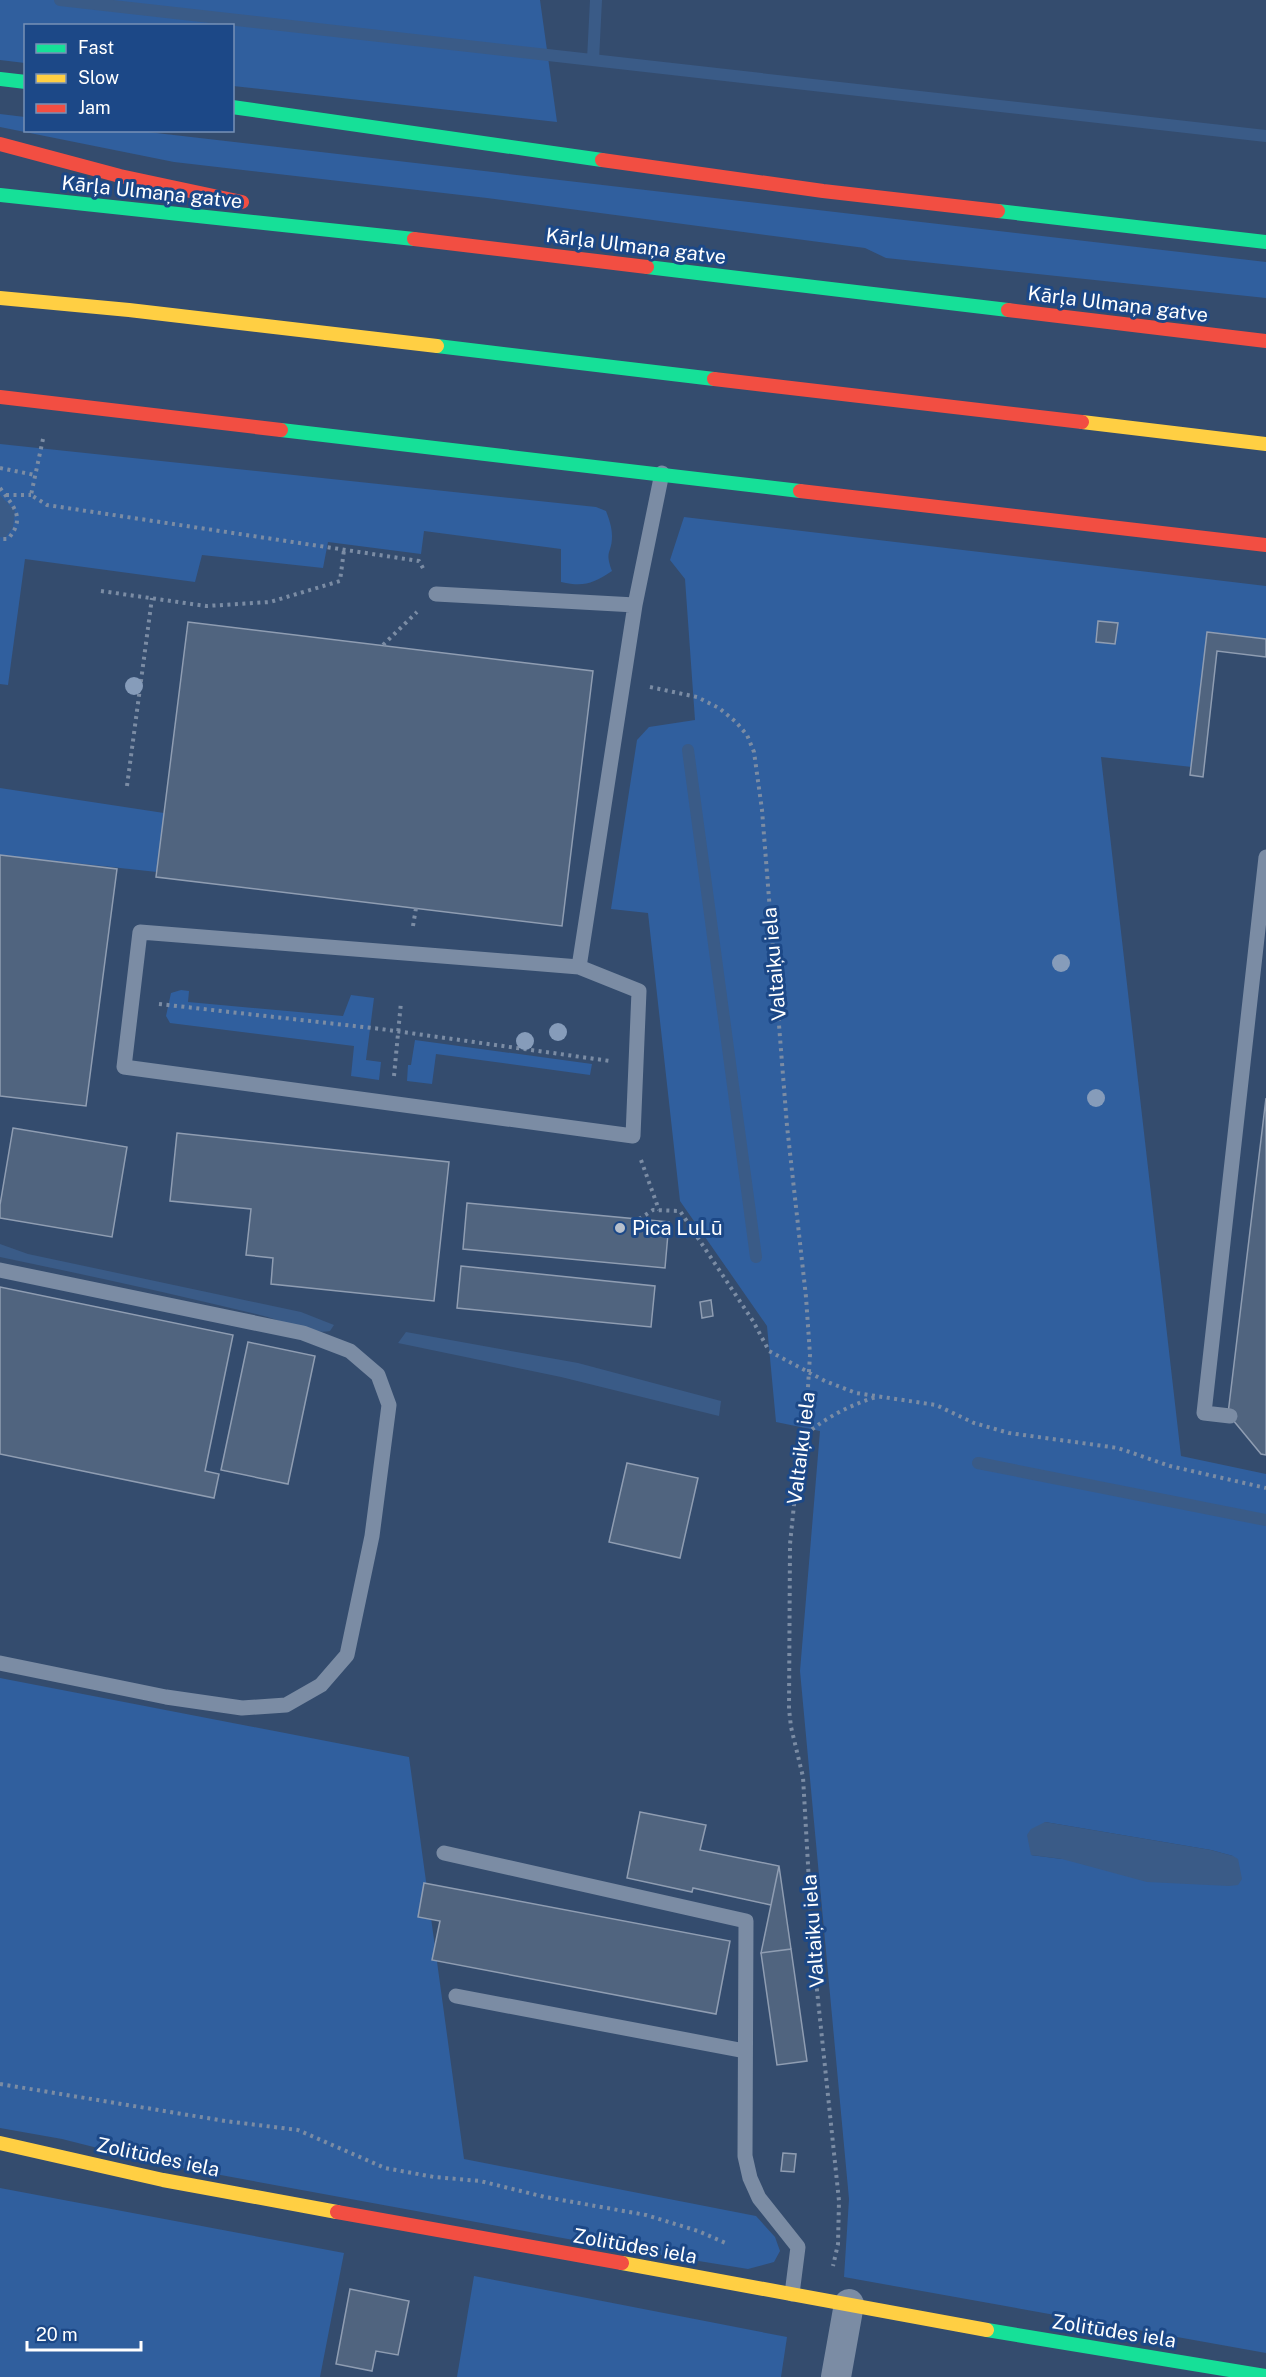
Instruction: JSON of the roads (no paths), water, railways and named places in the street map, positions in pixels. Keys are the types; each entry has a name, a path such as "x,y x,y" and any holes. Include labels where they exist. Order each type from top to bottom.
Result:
{"main road":[{"path":"0,79 24,82"},
{"path":"234,107 823,191 1266,242"},
{"path":"0,144 120,176 255,205"},
{"name":"Kārļa Ulmaņa gatve","path":"0,195 414,239 1266,341"},
{"path":"289,212 414,239"},
{"path":"0,298 129,310 1266,444"},
{"path":"0,312 129,310"},
{"path":"0,397 1266,544"},
{"name":"Zolitūdes iela","path":"0,2143 163,2180 792,2294 1266,2376"}],"street":[{"path":"836,2377 838,2302"}],"lane":[{"path":"579,967 635,605 662,473"},
{"path":"435,594 635,605"},
{"path":"1230,1416 1204,1413 1266,857"},
{"path":"140,932 579,967 639,992 633,1136 123,1067 140,932"},
{"path":"0,1270 303,1334 350,1351 378,1375 389,1405 372,1536 347,1655 321,1685 286,1705 242,1708 166,1697 0,1663"},
{"path":"444,1853 746,1921 745,2156 750,2178 759,2198 798,2247 792,2294"},
{"path":"456,1996 746,2051"}],"waterway":[{"path":"60,0 1266,136"},
{"path":"593,60 596,0"},
{"path":"688,750 756,1257"},
{"path":"978,1463 1266,1520"}],"place":[{"name":"Pica LuLū","path":"620,1228"}]}
